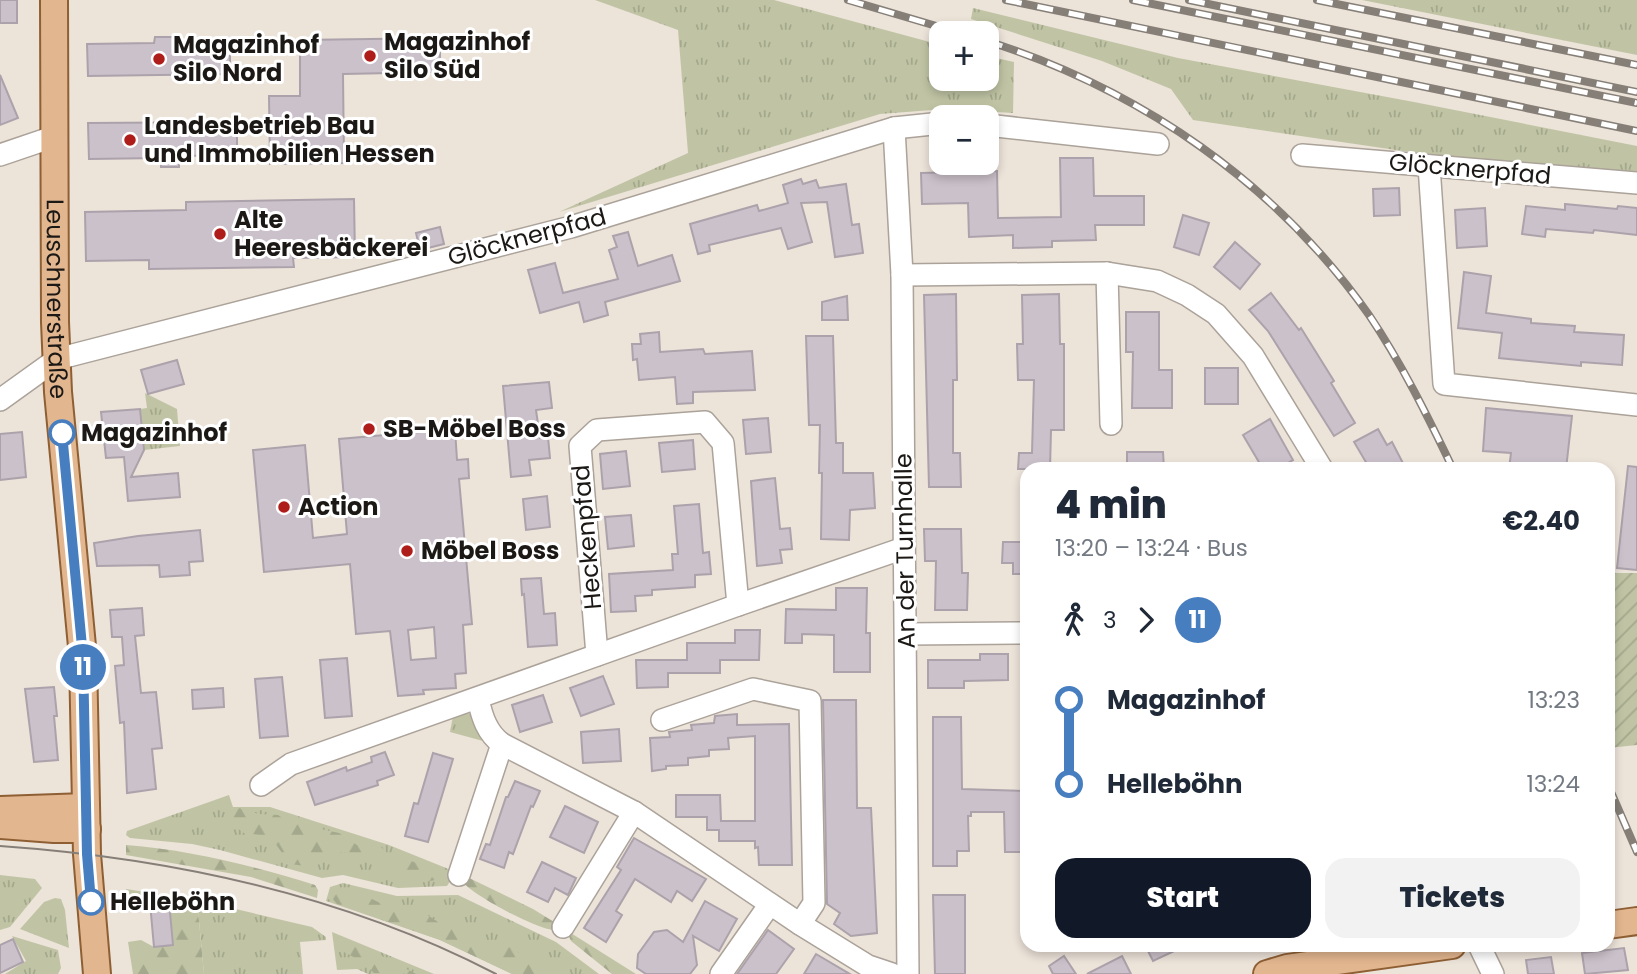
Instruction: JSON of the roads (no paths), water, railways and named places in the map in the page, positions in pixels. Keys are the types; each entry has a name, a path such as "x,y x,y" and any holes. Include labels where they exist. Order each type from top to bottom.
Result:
{"main road":[{"name":"Leuschnerstraße","path":"54,0 53,137 58,392 83,657 86,818 97,974"},
{"path":"0,810 86,818"},
{"path":"0,825 54,830 86,818"},
{"path":"1615,924 1637,921"},
{"path":"1267,974 1287,968 1402,952"}],"street":[{"name":"Glöcknerpfad","path":"0,400 57,359 571,227 894,128 929,124"},
{"path":"999,126 1158,144"},
{"name":"An der Turnhalle","path":"894,128 902,275 908,974"},
{"path":"0,155 53,137"},
{"name":"Glöcknerpfad","path":"1302,155 1637,183"},
{"path":"1429,166 1444,384 1637,405"},
{"path":"902,275 1107,272 1157,281 1187,295 1216,314 1254,356 1318,462"},
{"path":"1107,272 1111,424"},
{"name":"Heckenpfad","path":"597,655 580,446 597,430 705,422 723,443 738,605"},
{"path":"261,785 291,764 904,548"},
{"path":"906,634 1020,633"},
{"path":"662,720 753,689 810,701 814,903 800,924"},
{"path":"478,699 482,718 492,736 502,744 634,812 866,970 892,974"},
{"path":"459,875 502,744"},
{"path":"563,927 634,812"},
{"path":"721,974 769,904"},
{"path":"1482,952 1493,974"}],"tram line":[{"path":"0,846 128,860 255,885 378,922 438,946 496,974"}],"railway":[{"path":"848,0 929,24"},
{"path":"1006,0 1637,131"},
{"path":"1133,0 1637,103"},
{"path":"1189,0 1637,92"},
{"path":"1317,0 1637,65"},
{"path":"999,45 1044,61 1151,114 1248,183 1292,223 1332,267 1369,315 1424,410 1450,462"},
{"path":"1615,801 1637,852"}],"place":[{"name":"Magazinhof Silo Süd","path":"370,56"},
{"name":"Magazinhof Silo Nord","path":"159,59"},
{"name":"Landesbetrieb Bau und Immobilien Hessen","path":"130,140"},
{"name":"Alte Heeresbäckerei","path":"220,234"},
{"name":"SB-Möbel Boss","path":"369,429"},
{"name":"Magazinhof","path":"62,433"},
{"name":"Action","path":"284,507"},
{"name":"Möbel Boss","path":"407,551"},
{"name":"Helleböhn","path":"91,902"}]}
